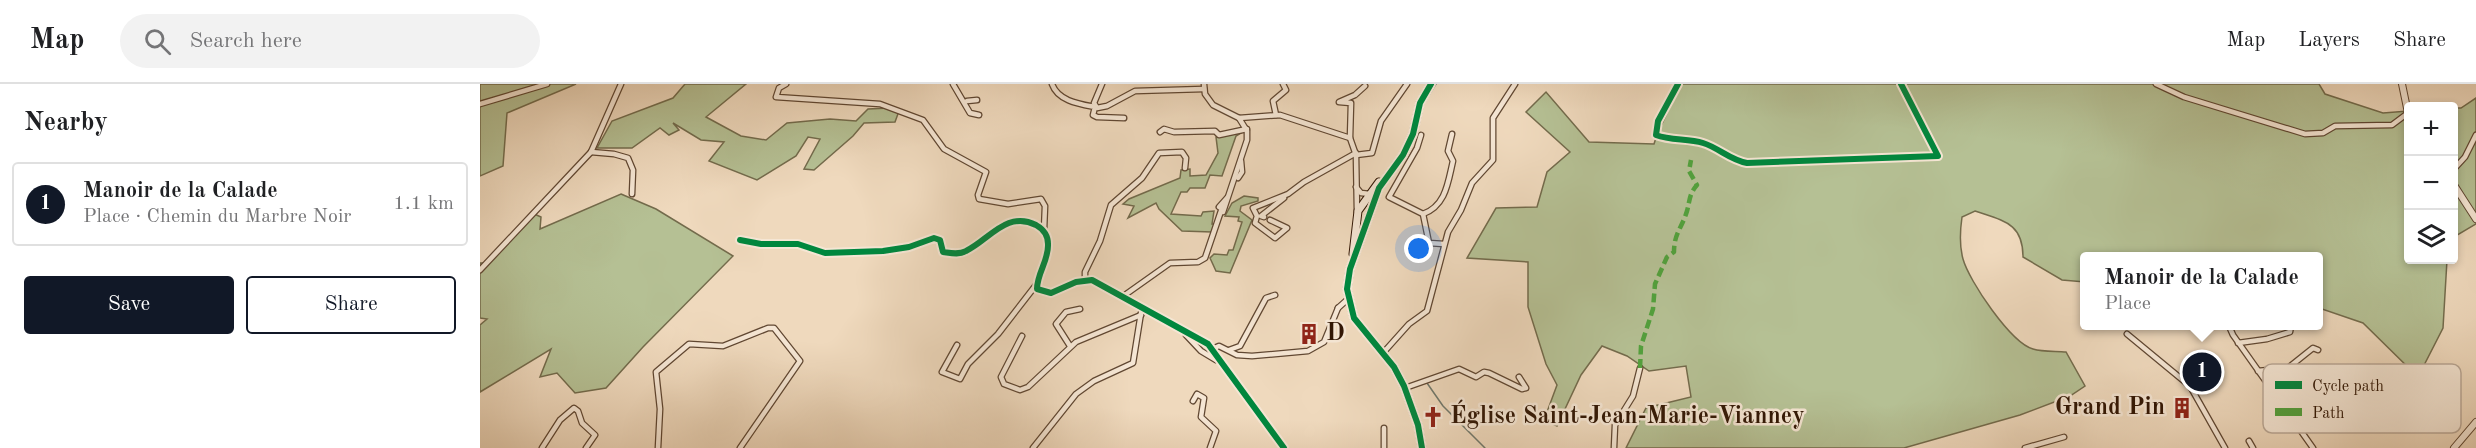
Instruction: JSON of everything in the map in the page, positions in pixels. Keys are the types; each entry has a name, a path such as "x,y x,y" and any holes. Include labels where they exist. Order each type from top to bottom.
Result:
{"main road":[{"path":"1422,448 1418,426 1405,388 1394,367 1354,318 1348,299 1347,281 1380,188 1408,145 1420,103 1431,84"},
{"path":"1353,261 1357,214 1366,199 1396,162"},
{"path":"1366,199 1374,206"},
{"path":"1355,234 1364,235"}],"street":[{"path":"480,104 547,84"},
{"path":"480,270 591,152 621,84"},
{"path":"786,84 776,92 776,97 814,97 880,104 923,120 930,134 944,149 986,172 978,195 979,200 1008,204 1037,199 1043,201 1046,210 1044,230 1048,248 1036,285 998,334 968,364 960,379 942,372 957,345"},
{"path":"953,84 955,91 968,101 970,113 979,115"},
{"path":"1052,84 1055,91 1069,100 1095,107 1107,106 1136,91 1204,87 1213,105 1242,118 1276,115 1350,138"},
{"path":"1102,84 1096,94 1093,115 1124,118"},
{"path":"1276,115 1272,102 1282,96 1286,90 1283,84"},
{"path":"1288,194 1253,208 1257,216 1255,223 1275,238 1287,228 1262,216 1304,182 1356,154 1372,153 1381,121 1407,84"},
{"path":"1383,353 1409,324 1427,311 1444,244 1472,183 1493,160 1492,118 1515,84"},
{"path":"1678,84 1671,102 1658,122 1656,135 1666,140 1706,144 1736,161 1748,163 1938,156 1901,84"},
{"path":"2156,84 2184,97 2305,134 2324,133 2335,126 2392,125 2404,117"},
{"path":"2402,84 2406,102"},
{"path":"1357,214 1356,154 1350,138 1352,103 1340,102 1355,95 1365,86"},
{"path":"968,101 977,100"},
{"path":"1122,297 1170,263 1198,262 1205,258 1232,185 1242,172 1241,158 1248,139 1242,118"},
{"path":"1160,132 1164,129 1174,132 1215,131 1219,135 1245,126"},
{"path":"1422,135 1389,197 1423,214 1435,209 1443,196 1453,161 1448,151 1452,134"},
{"path":"2458,165 2465,157 2476,135"},
{"path":"591,152 619,154 628,159 636,173 632,194"},
{"path":"1085,279 1085,272 1100,241 1111,204 1142,178 1159,153 1182,152 1186,158 1185,168"},
{"path":"1396,162 1407,165"},
{"path":"1356,189 1366,199"},
{"path":"2458,191 2476,219"},
{"path":"1423,214 1429,243 1444,244"},
{"path":"740,240 761,244 798,244 825,253 883,251 909,247 934,238 940,240 943,252 960,254 973,247 997,227 1010,223 1021,220 1030,221 1044,230"},
{"path":"1036,285 1037,289 1051,293 1085,279 1096,281 1208,344 1210,350 1282,448"},
{"path":"1228,350 1240,346 1266,298 1275,296"},
{"path":"1210,350 1219,346 1237,355 1252,356 1308,351 1324,342 1338,308 1348,299"},
{"path":"1033,448 1077,394 1094,381 1133,363 1143,308"},
{"path":"1070,346 1056,324 1066,312 1080,309"},
{"path":"1141,322 1151,312"},
{"path":"1022,336 1001,377 1004,384 1015,390 1028,387 1070,346 1141,315"},
{"path":"658,448 660,410 656,372 690,344 717,348 727,347 768,328 774,328 800,361 740,448"},
{"path":"2231,330 2238,344 2263,378"},
{"path":"2238,344 2283,336 2290,330"},
{"path":"1185,333 1201,351 1220,362"},
{"path":"2127,334 2190,386 2225,448"},
{"path":"2293,364 2313,348 2318,350"},
{"path":"1614,448 1615,425 1633,396 1640,368"},
{"path":"1405,388 1459,369 1476,377 1484,372 1489,373 1522,389 1526,388 1519,377"},
{"path":"2258,371 2263,370"},
{"path":"1193,400 1197,394 1204,398 1201,417 1216,431 1210,448"},
{"path":"542,448 563,415 574,408 578,411 582,423 595,435 586,448"},
{"path":"2454,448 2476,422"},
{"path":"1384,428 1384,448"},
{"path":"2302,433 2313,448"},
{"path":"2025,448 2064,437"},
{"path":"2249,441 2253,448"}],"green space":[{"path":"480,84 576,84 507,113 503,166 480,176"},
{"path":"685,84 746,84 706,117 741,136 766,140 787,123 830,119 856,121 868,109 889,108 899,111 895,122 864,123 853,136 814,170 804,169 820,139 808,137 796,156 757,180 709,161 724,142 701,140 673,123 679,130 669,135 660,128 632,148 597,148 612,121 673,98"},
{"path":"1680,84 2319,84 2325,94 2383,113 2404,111 2404,264 2447,264 2443,328 2425,364 2405,364 2363,323 2323,309 2323,252 2080,252 2080,282 2062,280 2023,257 2020,237 2010,225 1975,211 1962,217 1960,233 1963,259 1973,282 2003,324 2024,344 2037,350 2066,352 2085,386 2070,396 2020,415 1904,448 1626,448 1646,408 1691,397 1686,366 1649,371 1627,356 1602,346 1581,375 1557,426 1544,420 1557,385 1546,364 1528,307 1528,262 1467,258 1496,208 1537,207 1547,172 1570,152 1526,112 1546,92 1589,142 1654,144"},
{"path":"2476,98 2476,224 2458,235 2458,108"},
{"path":"1244,131 1236,136 1222,176 1210,175 1205,188 1190,188 1187,192 1181,192 1171,214 1201,216 1203,212 1214,211 1212,224 1215,224 1212,232 1182,231 1159,209 1156,203 1128,218 1134,206 1123,204 1129,199 1180,178 1181,170 1190,169 1190,176 1206,175 1218,153 1216,137"},
{"path":"621,194 656,209 733,256 606,388 575,393 557,373 540,377 551,349 480,392 480,325 487,319 480,318 480,263 486,263 532,213 541,217 540,229"},
{"path":"1244,196 1258,198 1258,201 1241,206 1240,211 1252,220 1230,273 1216,271 1210,258 1214,254 1227,255 1229,250 1233,250 1242,222 1238,221 1239,217 1225,216 1232,203"}],"waterway":[{"path":"1429,95 1436,84"},
{"path":"1427,383 1443,406 1485,448"}],"marked path":[{"path":"1640,368 1641,346 1653,309 1655,284 1667,257 1674,252 1674,238 1687,211 1689,194 1697,185 1689,171 1691,160"}],"cycle path":[{"path":"1422,448 1418,425 1404,386 1394,367 1354,318 1347,289 1350,269 1379,188 1403,155 1413,134 1420,103 1431,84"},
{"path":"1678,84 1658,121 1656,135 1667,139 1703,143 1736,161 1747,163 1938,156 1901,84"},
{"path":"740,240 761,244 798,244 825,253 883,251 909,247 934,238 940,240 943,252 954,254 974,247 1008,223 1017,220 1027,221 1041,229 1048,240 1037,289 1051,293 1076,282 1092,280 1208,344 1284,448"}],"place":[{"name":"D","path":"1309,334"},
{"name":"Manoir de la Calade","path":"2202,372"},
{"name":"Grand Pin","path":"2182,408"},
{"name":"Église Saint-Jean-Marie-Vianney","path":"1433,417"}]}
